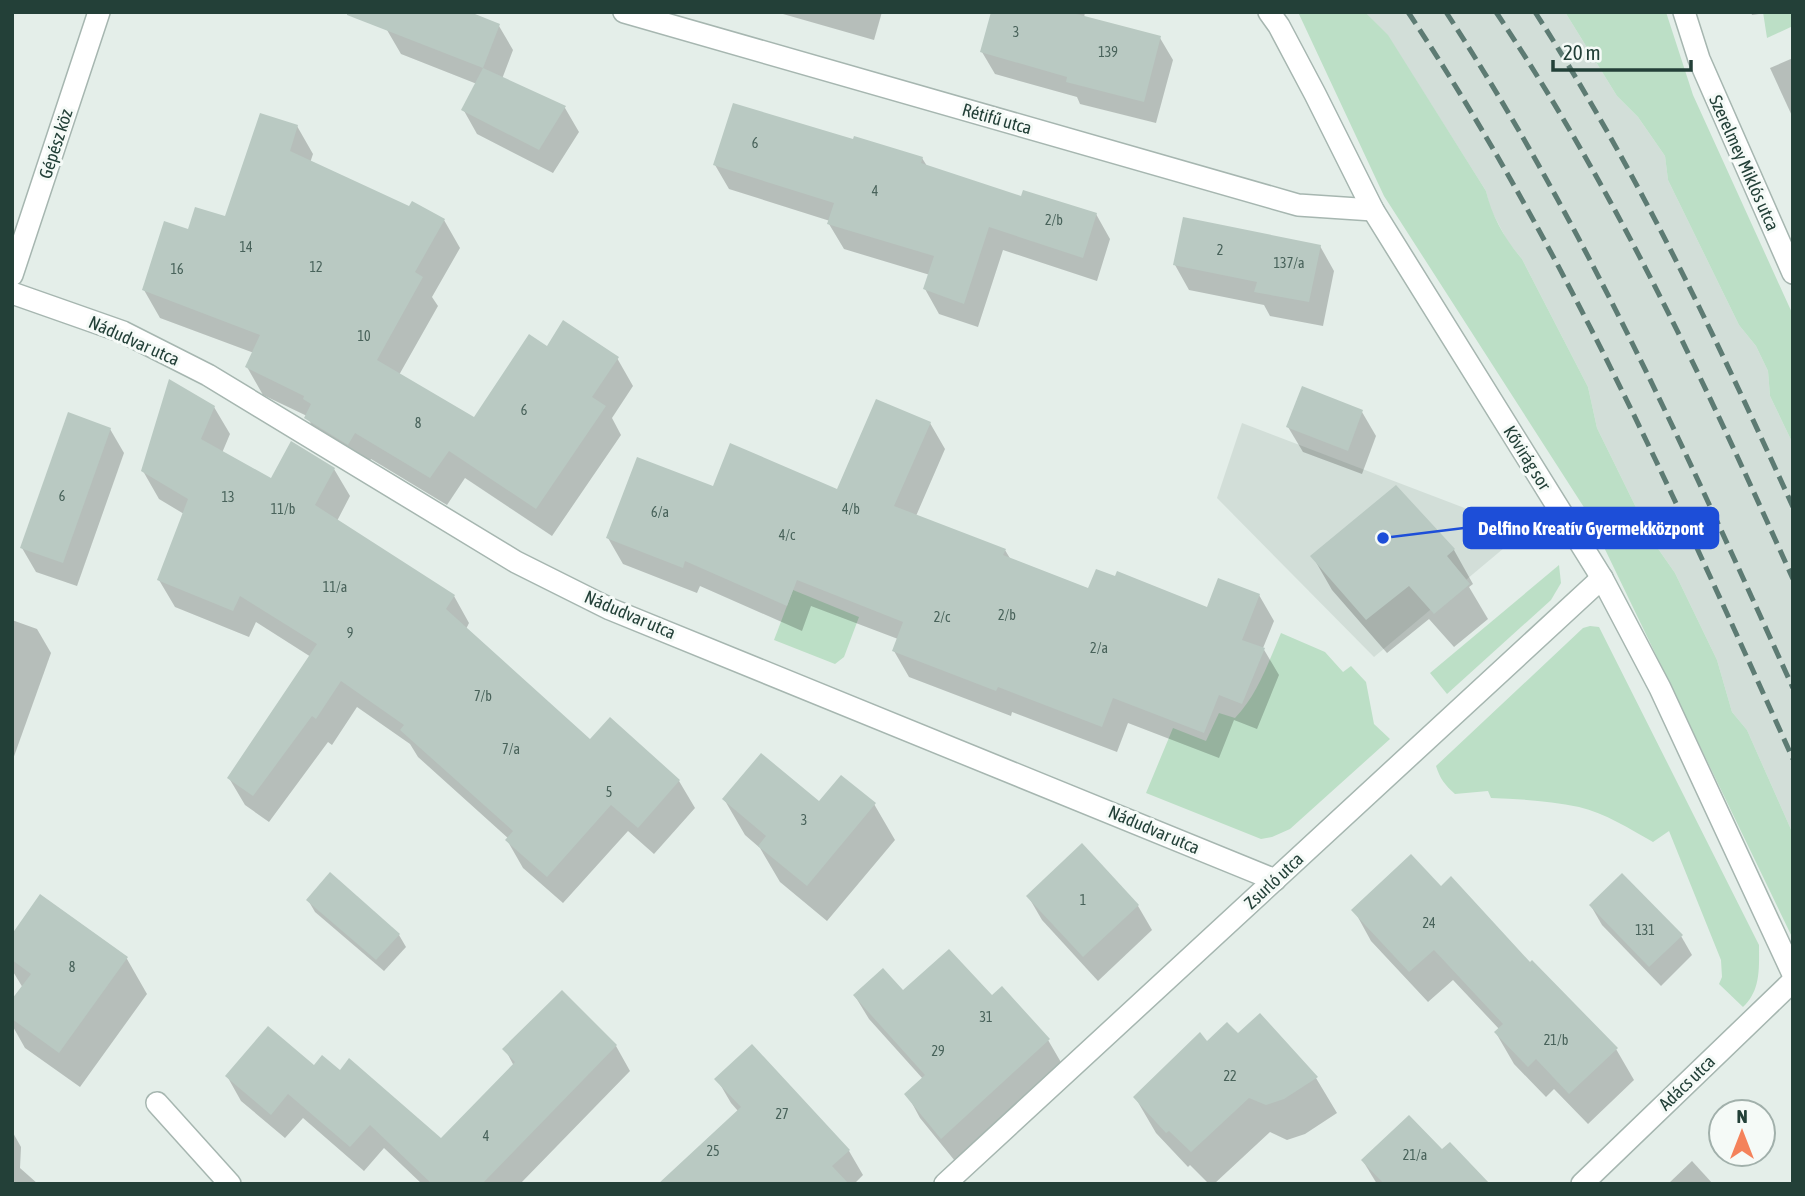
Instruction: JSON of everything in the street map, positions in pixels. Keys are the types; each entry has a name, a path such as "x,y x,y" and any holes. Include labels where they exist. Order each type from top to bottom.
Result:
{"street":[{"name":"Gépész köz","path":"12,275 99,12"},
{"name":"Rétifű utca","path":"624,12 1298,205 1373,210"},
{"name":"Szerelmey Miklós utca","path":"1684,12 1699,59 1793,273"},
{"name":"Kővirág sor","path":"1274,19 1373,210 1602,578 1660,688 1793,974"},
{"name":"Nádudvar utca","path":"12,293 123,332 208,375 516,562 610,609 1275,880"},
{"name":"Zsurló utca","path":"945,1184 1602,578"},
{"name":"Adács utca","path":"1582,1184 1793,981"},
{"path":"157,1103 230,1184"}],"shaded area":[{"path":"1365,12 1565,12 1617,96 1638,117 1665,156 1668,180 1739,325 1756,346 1768,371 1770,396 1793,444 1793,834 1747,730 1732,712 1717,660 1675,573 1652,540 1597,428 1588,387 1522,259 1508,242 1490,208 1486,191 1388,36"},
{"path":"1242,423 1496,520 1510,543 1374,657 1217,498"}],"green space":[{"path":"1298,12 1365,12 1388,35 1486,191 1500,227 1522,259 1588,387 1597,428 1652,540 1675,573 1717,660 1732,712 1747,730 1793,834 1793,939 1587,512 1384,196"},
{"path":"1565,12 1666,12 1693,95 1793,315 1793,444 1770,396 1768,371 1756,346 1739,325 1668,180 1665,156 1638,117 1617,96"},
{"path":"1763,12 1793,12 1793,26 1767,38"},
{"path":"1559,565 1561,583 1551,600 1447,694 1430,673"},
{"path":"793,590 859,617 844,657 835,664 774,640"},
{"path":"1599,627 1759,945 1756,986 1743,1007 1719,984 1722,977 1721,960 1669,831 1653,842 1608,817 1579,807 1491,798 1488,791 1455,794 1443,782 1438,771 1436,766 1583,628"},
{"path":"1281,633 1325,652 1343,672 1351,666 1366,682 1374,724 1390,739 1290,829 1272,837 1261,839 1146,793 1173,728 1206,741 1219,713 1235,718 1256,688"}],"building":[{"path":"347,12 470,12 500,24 483,68 347,15"},
{"path":"991,12 1069,12 1161,36 1144,102 1066,82 1067,77 980,52"},
{"path":"483,68 566,106 539,150 461,110"},
{"path":"733,103 923,157 921,163 1021,196 1023,190 1097,213 1083,258 989,227 964,304 923,289 934,256 827,224 834,203 713,165"},
{"path":"260,113 298,125 290,151 409,206 412,201 445,219 415,272 423,277 377,360 474,417 529,334 547,346 563,320 619,357 592,397 606,406 536,509 449,451 430,478 355,433 348,445 304,418 311,404 303,399 304,396 245,367 260,335 142,290 164,221 188,229 195,207 225,216"},
{"path":"1183,217 1321,245 1309,302 1254,292 1257,282 1173,265"},
{"path":"169,379 215,406 201,439 271,478 291,441 335,468 315,505 455,595 446,609 590,739 610,717 680,780 638,828 611,805 547,877 505,840 513,831 400,730 404,725 341,681 316,719 312,716 253,796 227,778 317,644 240,596 233,611 157,580 188,499 141,471"},
{"path":"1302,386 1363,410 1348,451 1286,427"},
{"path":"876,399 931,422 894,506 1006,549 1003,555 1088,588 1096,569 1115,576 1117,571 1207,607 1218,578 1260,594 1242,640 1265,648 1242,704 1219,695 1204,733 1113,698 1102,727 998,687 996,691 892,651 903,622 797,580 787,606 685,561 683,568 606,538 637,457 713,486 730,443 837,489"},
{"path":"68,412 111,428 63,563 20,548"},
{"path":"1396,485 1455,549 1447,556 1470,584 1434,614 1409,586 1366,620 1310,556"},
{"path":"761,753 819,801 841,775 876,803 807,886 758,846 766,836 722,799"},
{"path":"1082,843 1139,905 1083,957 1026,896"},
{"path":"1411,854 1441,886 1451,876 1530,962 1532,960 1618,1048 1569,1094 1536,1059 1528,1067 1494,1032 1503,1024 1434,950 1409,972 1351,910"},
{"path":"330,872 400,934 376,960 306,900"},
{"path":"1622,873 1683,935 1649,967 1589,905"},
{"path":"40,894 128,957 59,1053 12,1019 12,999 31,974 12,960 12,934"},
{"path":"949,949 992,995 1002,986 1050,1039 941,1139 904,1094 925,1075 853,995 883,968 903,990"},
{"path":"562,990 617,1045 482,1184 432,1184 370,1125 350,1147 288,1094 271,1115 225,1076 268,1026 314,1065 322,1055 340,1070 349,1058 441,1138 515,1062 502,1049"},
{"path":"1260,1013 1318,1077 1284,1099 1266,1105 1249,1098 1191,1152 1169,1131 1166,1133 1133,1097 1200,1032 1207,1041 1227,1022 1238,1033"},
{"path":"752,1044 850,1150 832,1166 849,1184 658,1184 741,1107 714,1079"},
{"path":"1409,1115 1442,1149 1450,1142 1490,1184 1384,1184 1361,1160"}],"railway":[{"path":"1408,12 1465,101 1568,284 1661,472 1793,759"},
{"path":"1446,12 1497,93 1589,259 1674,429 1793,688"},
{"path":"1496,12 1580,148 1619,218 1692,361 1793,579"},
{"path":"1535,12 1572,71 1641,193 1704,317 1793,507"}],"place":[{"name":"Delfino Kreatív Gyermekközpont","path":"1383,538"}]}
